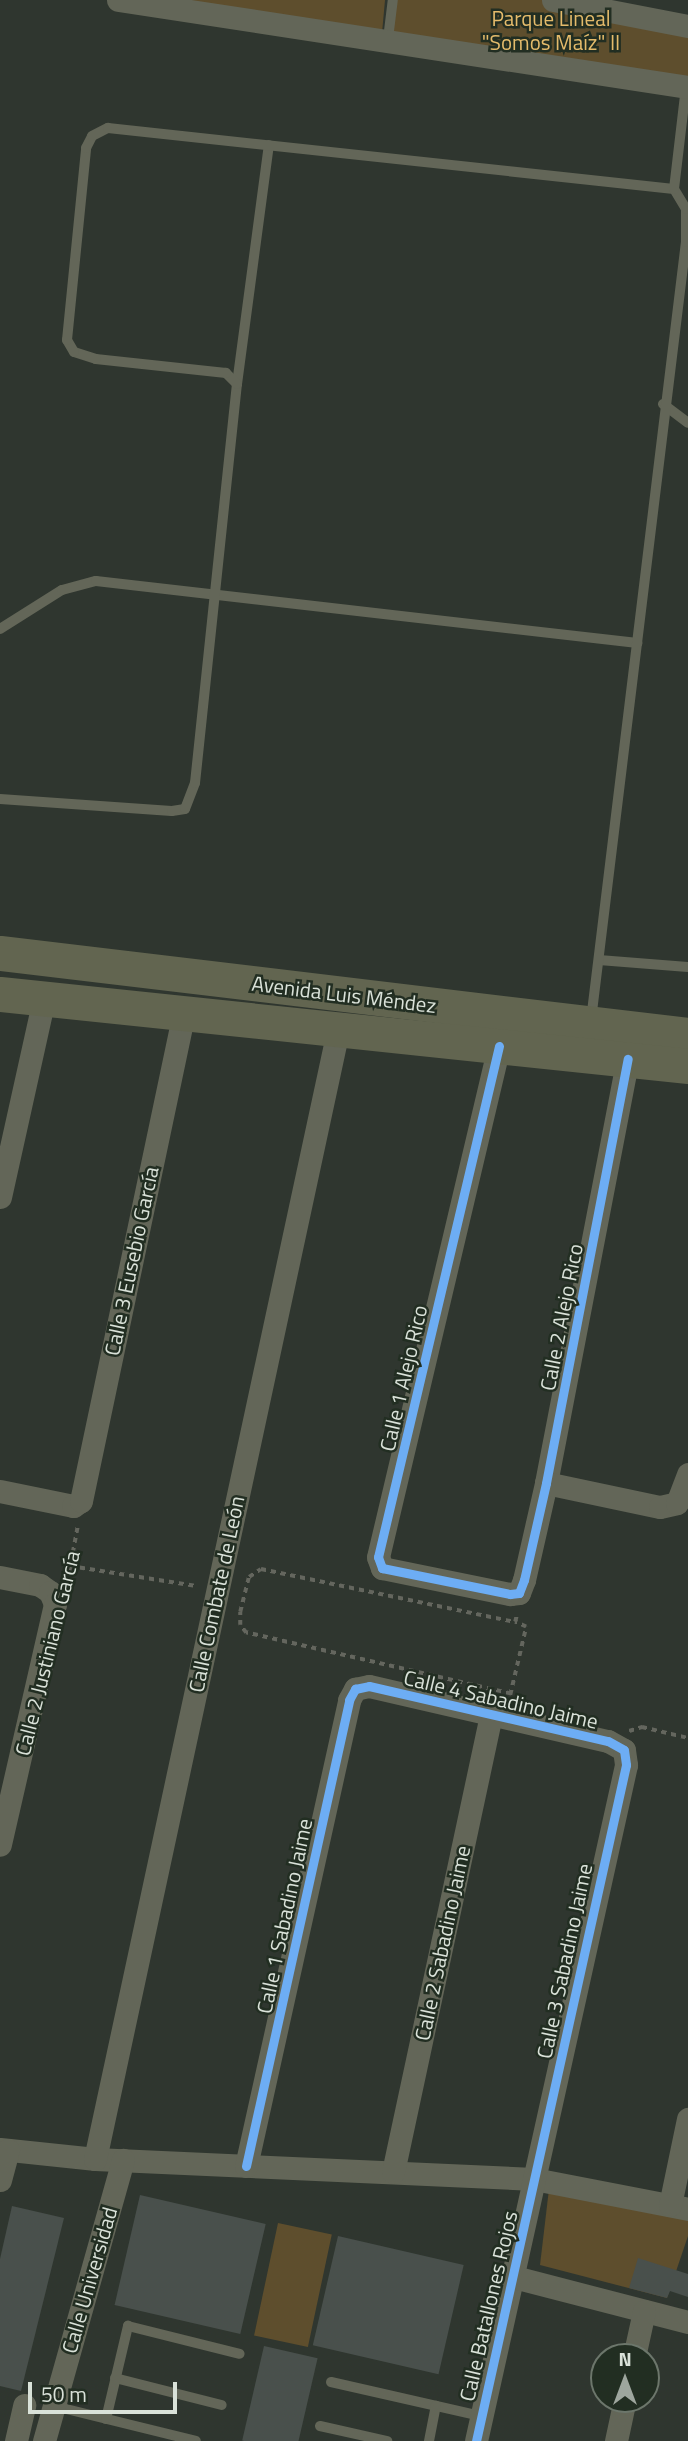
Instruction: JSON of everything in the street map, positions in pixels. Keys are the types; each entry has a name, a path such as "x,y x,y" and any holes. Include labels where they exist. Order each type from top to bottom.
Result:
{"main road":[{"name":"Avenida Luis Méndez","path":"0,953 688,1035"},
{"name":"Avenida Luis Méndez","path":"0,994 688,1066"}],"street":[{"path":"118,0 387,39 687,87"},
{"path":"553,0 688,26"},
{"path":"0,1197 44,998"},
{"name":"Calle 3 Eusebio García","path":"77,1503 184,1013"},
{"name":"Calle Combate de León","path":"95,2159 338,1030"},
{"name":"Calle 1 Alejo Rico","path":"499,1046 378,1557 382,1568 510,1594 519,1593 524,1580"},
{"name":"Calle 2 Alejo Rico","path":"524,1580 546,1483 628,1059"},
{"path":"546,1483 660,1507 677,1503 688,1474"},
{"path":"0,1491 77,1503"},
{"path":"0,1577 40,1585 50,1592 55,1604"},
{"name":"Calle 2 Justiniano García","path":"0,1845 55,1604"},
{"name":"Calle 4 Sabadino Jaime","path":"369,1686 608,1741 624,1750"},
{"name":"Calle 1 Sabadino Jaime","path":"246,2166 349,1700 355,1689 369,1686"},
{"name":"Calle 2 Sabadino Jaime","path":"393,2172 498,1717"},
{"name":"Calle 3 Sabadino Jaime","path":"534,2179 626,1765 624,1750"},
{"path":"0,2180 4,2150 95,2159 534,2179 679,2207 688,2119"},
{"name":"Calle Universidad","path":"44,2441 124,2160"},
{"name":"Calle Batallones Rojos","path":"476,2441 534,2179"},
{"path":"514,2277 688,2322"},
{"path":"637,2343 644,2311"},
{"path":"16,2441 24,2405"},
{"path":"616,2441 622,2413"}],"lane":[{"path":"387,39 393,0"},
{"path":"590,1023 637,643 663,404 686,242 686,209 674,189 687,87"},
{"path":"237,384 226,373 96,359 74,352 67,340 86,148 92,136 108,128 674,189"},
{"path":"0,799 185,809 195,783 237,384 269,145"},
{"path":"663,404 688,423"},
{"path":"0,629 62,590 96,581 637,643"},
{"path":"599,960 688,967"},
{"path":"106,2419 128,2326 240,2354"},
{"path":"115,2378 222,2405"},
{"path":"331,2382 481,2416"},
{"path":"54,2406 196,2441"},
{"path":"429,2441 436,2406"},
{"path":"320,2426 387,2441"}],"path":[{"path":"70,1566 218,1589"},
{"path":"498,1717 511,1694 526,1628 515,1622 261,1569 249,1577 240,1612 240,1625 246,1633 511,1694"},
{"path":"515,1622 524,1580"},
{"path":"624,1750 634,1727 688,1738"}],"green space":[{"path":"154,0 385,0 382,33"},
{"name":"Parque Lineal \"Somos Maíz\" II","path":"393,0 553,0 688,26 688,82 388,33"},
{"path":"549,2189 688,2218 688,2236 667,2298 540,2265"},
{"path":"278,2223 332,2234 308,2347 254,2335"}],"building":[{"path":"140,2195 266,2224 240,2334 115,2305"},
{"path":"12,2206 64,2218 21,2391 0,2386 0,2259"},
{"path":"338,2236 464,2265 438,2374 313,2345"},
{"path":"638,2258 688,2274 688,2297 670,2291 667,2298 629,2288"},
{"path":"264,2346 318,2358 299,2441 242,2441"}],"cycle path":[{"path":"499,1046 378,1557 382,1568 510,1594 519,1593 524,1580 546,1483 628,1059"},
{"path":"246,2166 349,1700 355,1689 369,1686 608,1741 624,1750 626,1765 476,2441"}]}
